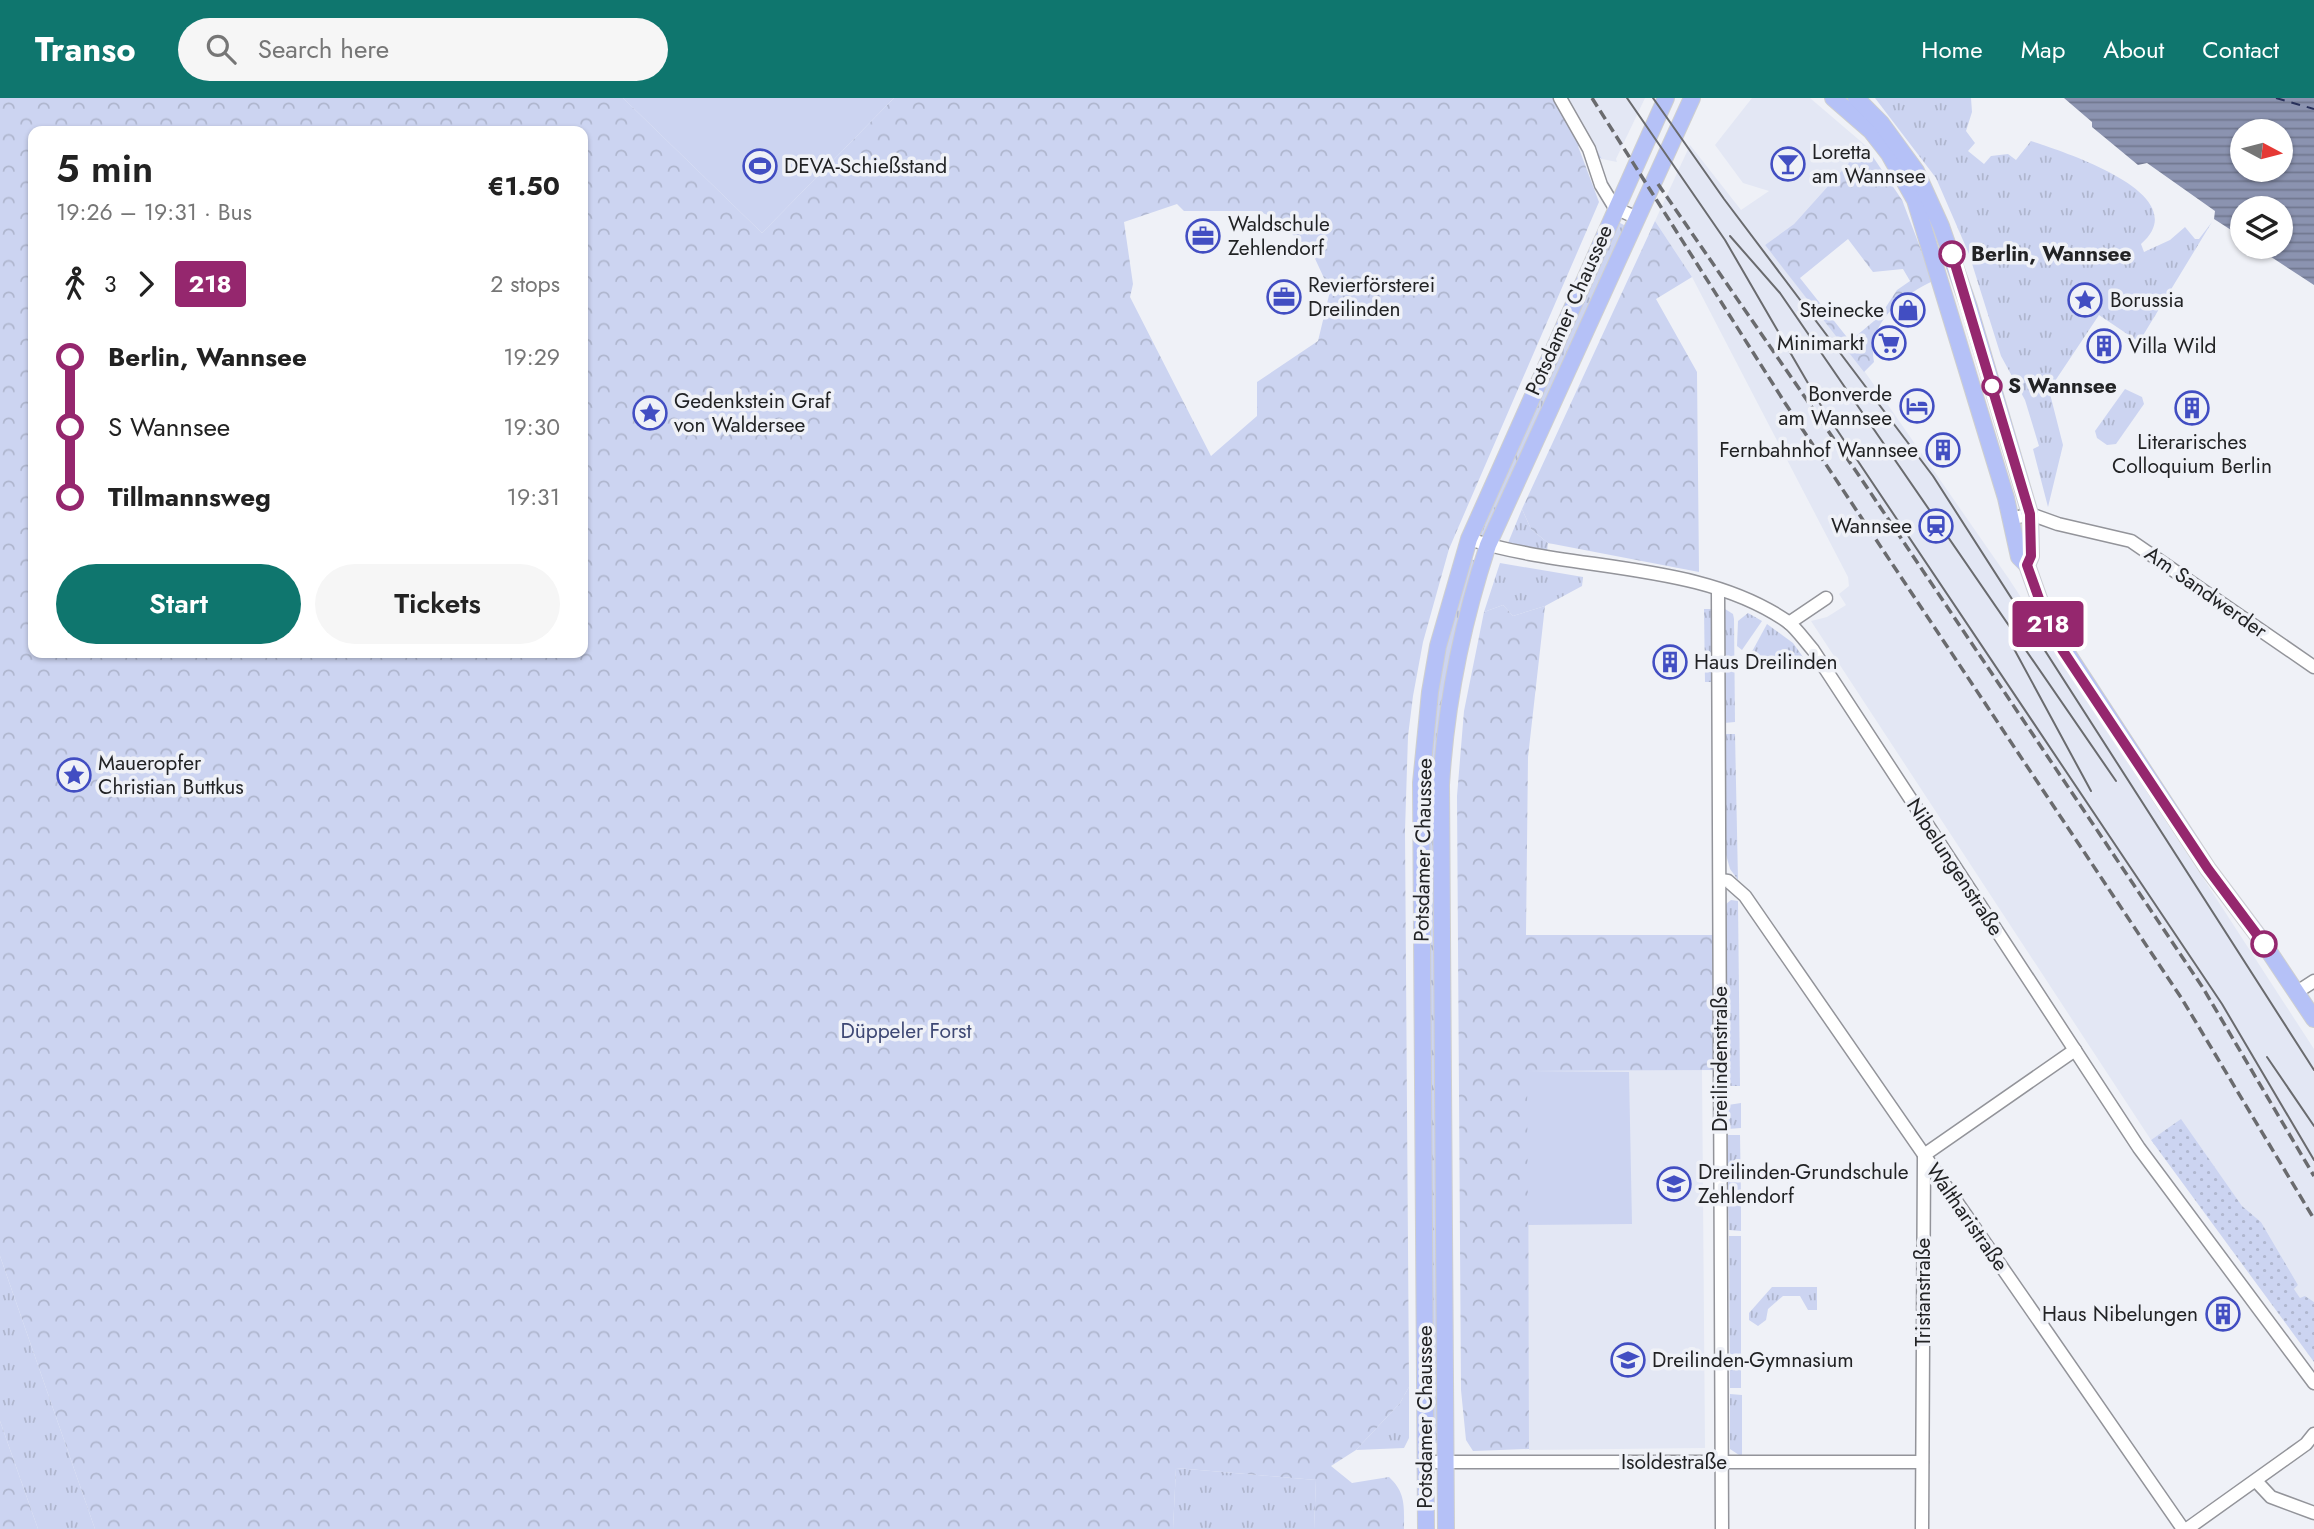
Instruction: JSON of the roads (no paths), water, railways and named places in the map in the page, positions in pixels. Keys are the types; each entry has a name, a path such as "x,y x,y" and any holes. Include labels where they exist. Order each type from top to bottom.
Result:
{"main road":[{"name":"Potsdamer Chaussee","path":"1426,1529 1421,783 1428,704 1438,646 1469,539 1666,98"},
{"name":"Potsdamer Chaussee","path":"1446,1529 1441,785 1446,721 1458,650 1488,545 1635,217 1692,98"},
{"path":"1833,98 1871,131 1889,154 1915,200 2011,519 2019,557 2027,565 2048,624 2063,651 2208,869 2314,1019"},
{"path":"1856,98 1881,123 1916,171 1954,262 2030,514 2031,556 2027,565"},
{"path":"1937,266 1954,262"}],"street":[{"path":"1560,98 1589,149 1601,185 1615,208 1635,217"},
{"path":"2011,519 2030,514"},
{"name":"Am Sandwerder","path":"2030,514 2138,545 2314,667"},
{"name":"Nibelungenstraße","path":"1469,539 1488,545 1702,584 1744,599 1789,623 1813,650 2139,1148 2314,1383"},
{"name":"Dreilindenstraße","path":"1718,590 1722,1529"},
{"path":"1789,623 1826,598"},
{"name":"Waltharistraße","path":"1720,880 1728,881 1745,897 2185,1529"},
{"path":"2297,992 2314,981"},
{"path":"1924,1155 2075,1050"},
{"name":"Tristanstraße","path":"1922,1529 1924,1155"},
{"path":"2185,1529 2256,1481 2314,1434"},
{"name":"Isoldestraße","path":"1425,1462 1922,1462"},
{"path":"2256,1481 2272,1497 2314,1513"}],"tram line":[{"path":"1627,98 1725,240 1823,409 2222,1004 2314,1160"},
{"path":"1653,98 1724,199 1933,476 2314,1070"},
{"path":"1730,236 1780,293 2116,781"},
{"path":"2013,647 2091,791"},
{"path":"2267,1057 2314,1126"}],"railway":[{"path":"1592,98 1785,403 2182,999 2314,1219"},
{"path":"1658,184 1862,480 2203,988 2314,1176"}],"place":[{"name":"Loretta am Wannsee","path":"1788,164"},
{"name":"DEVA-Schießstand","path":"760,166"},
{"name":"Waldschule Zehlendorf","path":"1203,236"},
{"name":"Berlin, Wannsee","path":"1952,254"},
{"name":"Revierförsterei Dreilinden","path":"1284,297"},
{"name":"Borussia","path":"2085,300"},
{"name":"Steinecke","path":"1908,310"},
{"name":"Minimarkt","path":"1889,343"},
{"name":"Villa Wild","path":"2104,346"},
{"name":"S Wannsee","path":"1992,386"},
{"name":"Bonverde am Wannsee","path":"1917,406"},
{"name":"Literarisches Colloquium Berlin","path":"2192,408"},
{"name":"Gedenkstein Graf von Waldersee","path":"650,413"},
{"name":"Fernbahnhof Wannsee","path":"1943,450"},
{"name":"Wannsee","path":"1936,526"},
{"name":"Haus Dreilinden","path":"1670,662"},
{"name":"Maueropfer Christian Buttkus","path":"74,775"},
{"name":"Dreilinden-Grundschule Zehlendorf","path":"1674,1184"},
{"name":"Haus Nibelungen","path":"2223,1314"},
{"name":"Dreilinden-Gymnasium","path":"1628,1360"}],"park label":[{"name":"Düppeler Forst","path":"906,1031"}]}
